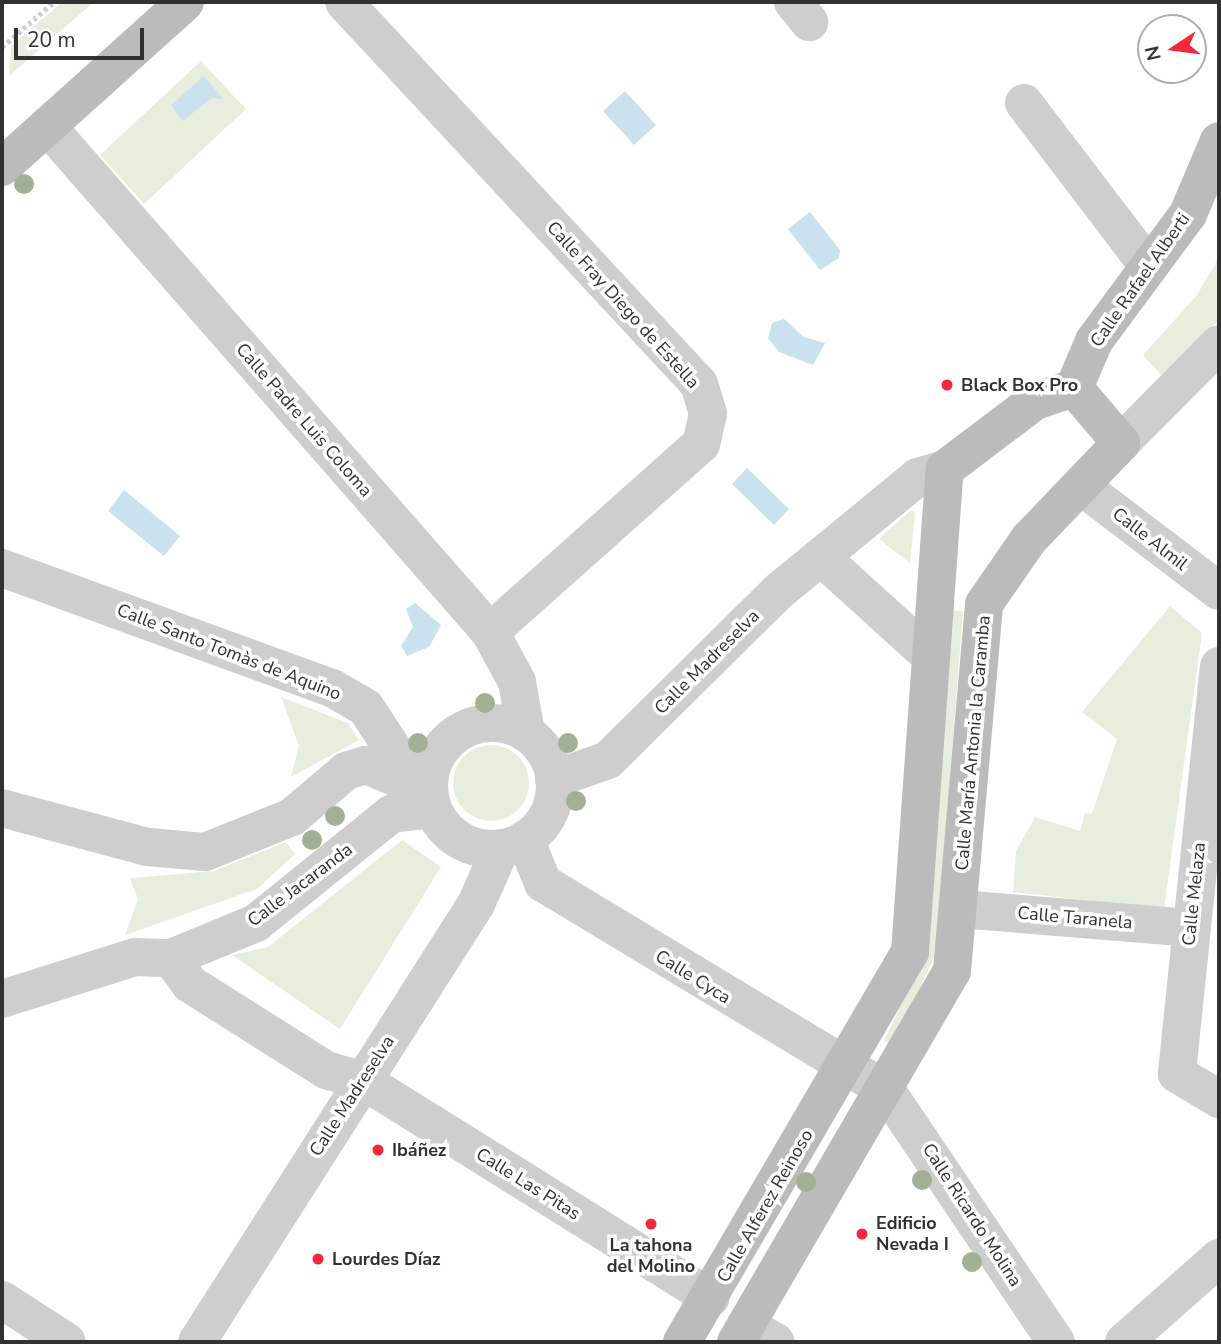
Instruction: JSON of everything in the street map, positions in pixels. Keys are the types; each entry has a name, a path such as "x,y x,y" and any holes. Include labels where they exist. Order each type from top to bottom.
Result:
{"street":[{"path":"2,167 185,2"},
{"name":"Calle Fray Diego de Estella","path":"344,2 699,384 708,414 701,444 490,632"},
{"path":"1024,103 1149,267"},
{"name":"Calle Padre Luis Coloma","path":"47,126 490,632 517,682 526,733"},
{"name":"Calle Rafael Alberti","path":"1074,388 1094,341 1188,214 1219,141"},
{"name":"Calle María Antonia la Caramba","path":"886,1090 952,971 960,909 984,604 1029,539 1219,344"},
{"path":"930,656 821,557 918,477 945,469 1035,401 1074,388 1121,443"},
{"path":"846,1068 910,952 945,469"},
{"name":"Calle Almil","path":"1081,486 1219,591"},
{"name":"Calle Madreselva","path":"554,779 608,761 821,557"},
{"name":"Calle Santo Tomàs de Aquino","path":"2,568 332,688 366,708 400,760 430,792"},
{"name":"Calle Melaza","path":"1219,666 1211,821 1190,928 1177,1074 1219,1099"},
{"path":"2,808 148,847 205,852 292,817 346,771 366,765 430,792 460,841 513,844 549,814 554,779 550,761 526,733 486,722 466,728 448,739 430,792"},
{"name":"Calle Jacaranda","path":"2,999 135,957 171,958 256,923 391,814 430,792"},
{"name":"Calle Madreselva","path":"197,1342 513,844"},
{"name":"Calle Cyca","path":"513,844 543,883 886,1090"},
{"name":"Calle Taranela","path":"960,909 1190,928"},
{"name":"Calle Las Pitas","path":"171,958 190,984 326,1070 362,1080 711,1298"},
{"name":"Calle Alferez Reinoso","path":"682,1342 711,1298 846,1068"},
{"path":"752,1336 886,1090"},
{"name":"Calle Ricardo Molina","path":"886,1090 1056,1342"},
{"path":"1124,1342 1219,1258"},
{"path":"2,1300 67,1342"}],"path":[{"path":"2,47 54,2"}],"green space":[{"path":"62,2 94,2 9,76 11,46"},
{"path":"201,61 246,109 144,204 100,155"},
{"path":"1219,257 1219,320 1161,375 1143,355 1197,295"},
{"path":"911,510 915,512 910,563 879,539"},
{"path":"1170,606 1202,633 1164,909 1013,892 1016,851 1035,817 1080,831 1085,813 1092,814 1117,739 1082,712"},
{"path":"951,610 963,611 936,953 893,1046 884,1041 926,951"},
{"path":"281,697 348,723 359,740 291,777 299,746"},
{"path":"491,745 506,748 518,756 526,768 529,783 526,798 518,810 506,818 491,821 476,818 464,810 456,798 453,783 456,768 464,756 476,748"},
{"path":"402,840 441,867 340,1029 232,955 268,947"},
{"path":"286,842 295,854 257,889 125,935 138,899 130,878 214,871"}],"water":[{"path":"204,76 223,99 211,98 183,121 171,105"},
{"path":"625,91 656,125 634,145 603,111"},
{"path":"810,212 840,250 839,258 820,270 788,229"},
{"path":"784,319 804,337 825,343 813,365 779,352 768,338 772,323"},
{"path":"747,468 789,509 774,525 732,484"},
{"path":"124,490 180,536 164,556 108,511"},
{"path":"415,603 441,625 429,647 407,656 401,646 413,627 406,609"}],"place":[{"name":"Black Box Pro","path":"947,385"},
{"name":"Ibáñez","path":"378,1150"},
{"name":"La tahona del Molino","path":"651,1224"},
{"name":"Edificio Nevada I","path":"862,1234"},
{"name":"Lourdes Díaz","path":"318,1259"}]}
